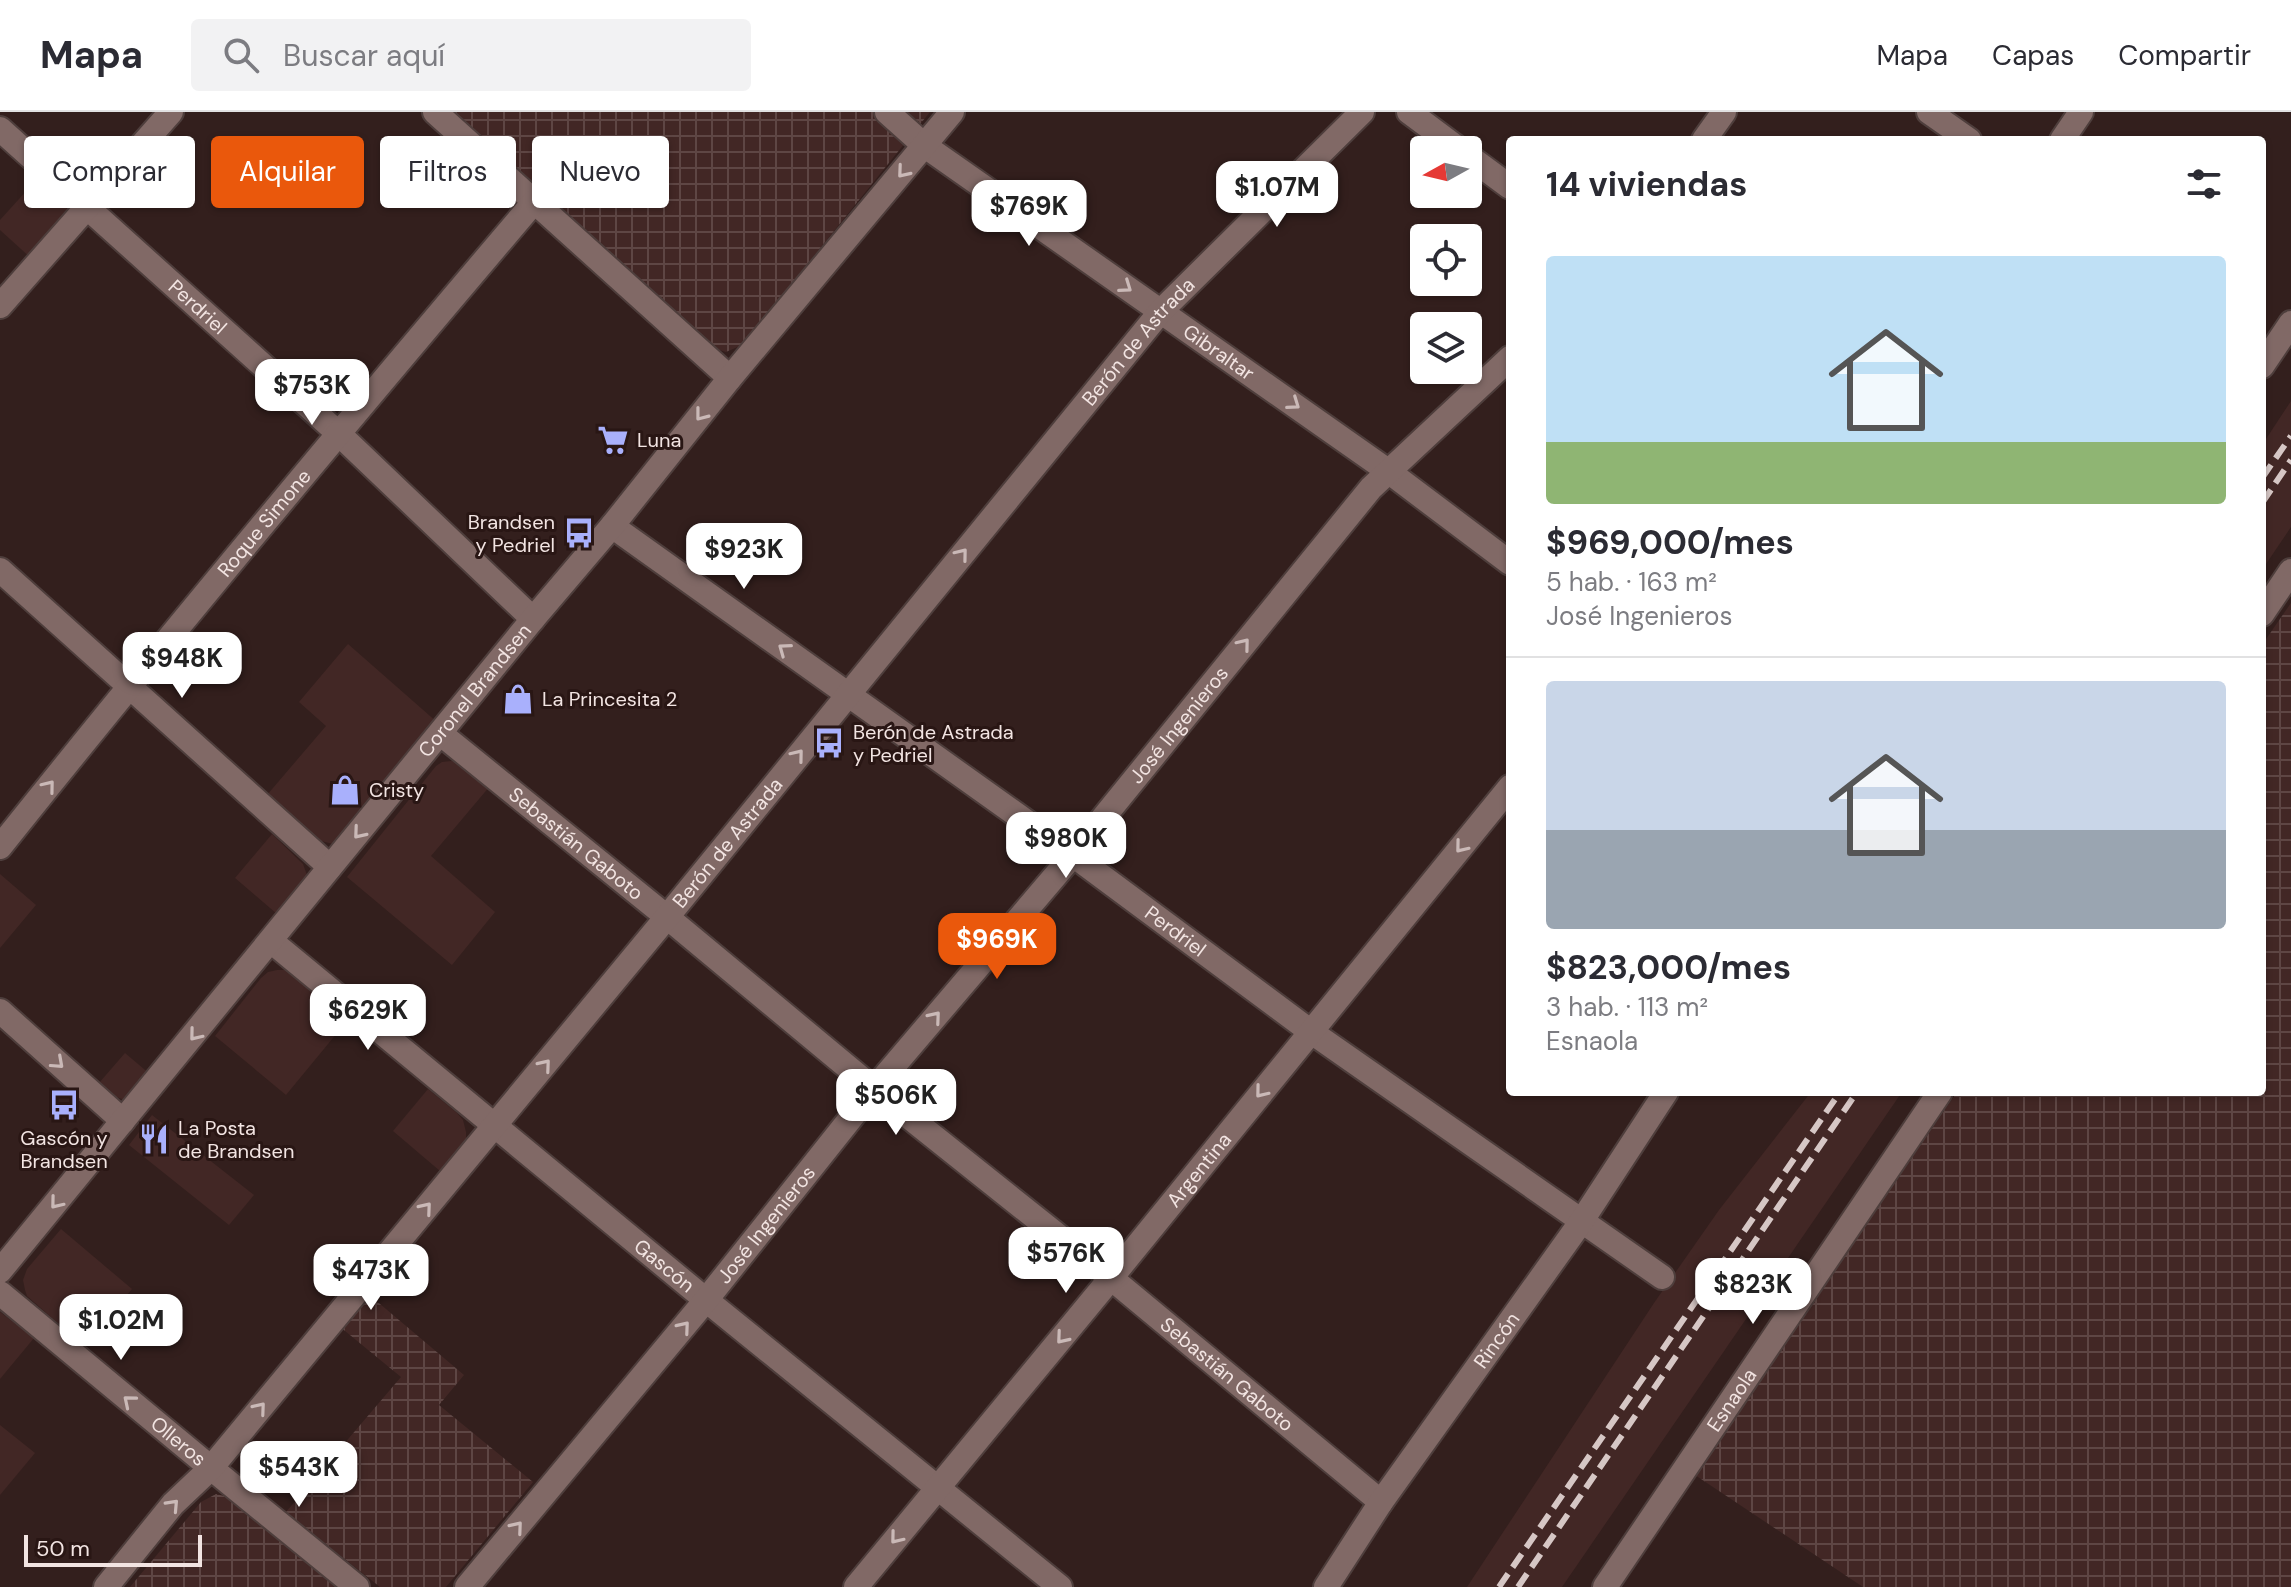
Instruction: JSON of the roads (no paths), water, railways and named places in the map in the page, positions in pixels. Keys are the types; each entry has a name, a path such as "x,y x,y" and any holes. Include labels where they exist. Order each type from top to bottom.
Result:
{"street":[{"path":"0,306 171,112"},
{"path":"435,112 532,200"},
{"name":"Gibraltar","path":"887,112 925,146 1388,471 1506,560"},
{"name":"Coronel Brandsen","path":"0,1271 730,378 952,112"},
{"name":"Berón de Astrada","path":"106,1587 173,1504 211,1468 667,917 1161,311 1362,112"},
{"path":"1409,112 1441,136"},
{"path":"1707,136 1724,112"},
{"path":"1929,112 1963,136"},
{"path":"2065,136 2081,112"},
{"name":"Perdriel","path":"0,129 338,433 533,619"},
{"path":"1482,166 1506,184"},
{"name":"Roque Simone","path":"0,847 338,433 532,204"},
{"path":"541,208 730,378"},
{"path":"2266,352 2291,323"},
{"name":"José Ingenieros","path":"467,1587 706,1300 874,1089 1073,855 1371,488 1506,362"},
{"name":"Perdriel","path":"612,526 1073,855 1310,1031 1662,1277"},
{"path":"0,570 330,867"},
{"path":"2266,608 2291,571"},
{"name":"Sebastián Gaboto","path":"441,734 874,1089 1111,1278 1381,1502"},
{"name":"Argentina","path":"856,1587 1506,792"},
{"name":"Gascón","path":"271,941 1060,1587"},
{"path":"0,1011 123,1121"},
{"name":"Rincón","path":"1326,1587 1381,1502 1581,1222 1663,1096"},
{"name":"Esnaola","path":"1605,1587 1937,1096"},
{"name":"Olleros","path":"0,1293 357,1587"}],"railway":[{"path":"2266,472 2291,436"},
{"path":"2266,497 2291,460"},
{"path":"1499,1587 1837,1096"},
{"path":"1518,1587 1854,1096"}],"place":[{"name":"Luna","path":"613,440"},
{"name":"Brandsen y Pedriel","path":"579,533"},
{"name":"La Princesita 2","path":"518,699"},
{"name":"Berón de Astrada y Pedriel","path":"829,743"},
{"name":"Cristy","path":"345,790"},
{"name":"Gascón y Brandsen","path":"64,1105"},
{"name":"La Posta de Brandsen","path":"154,1139"}]}
